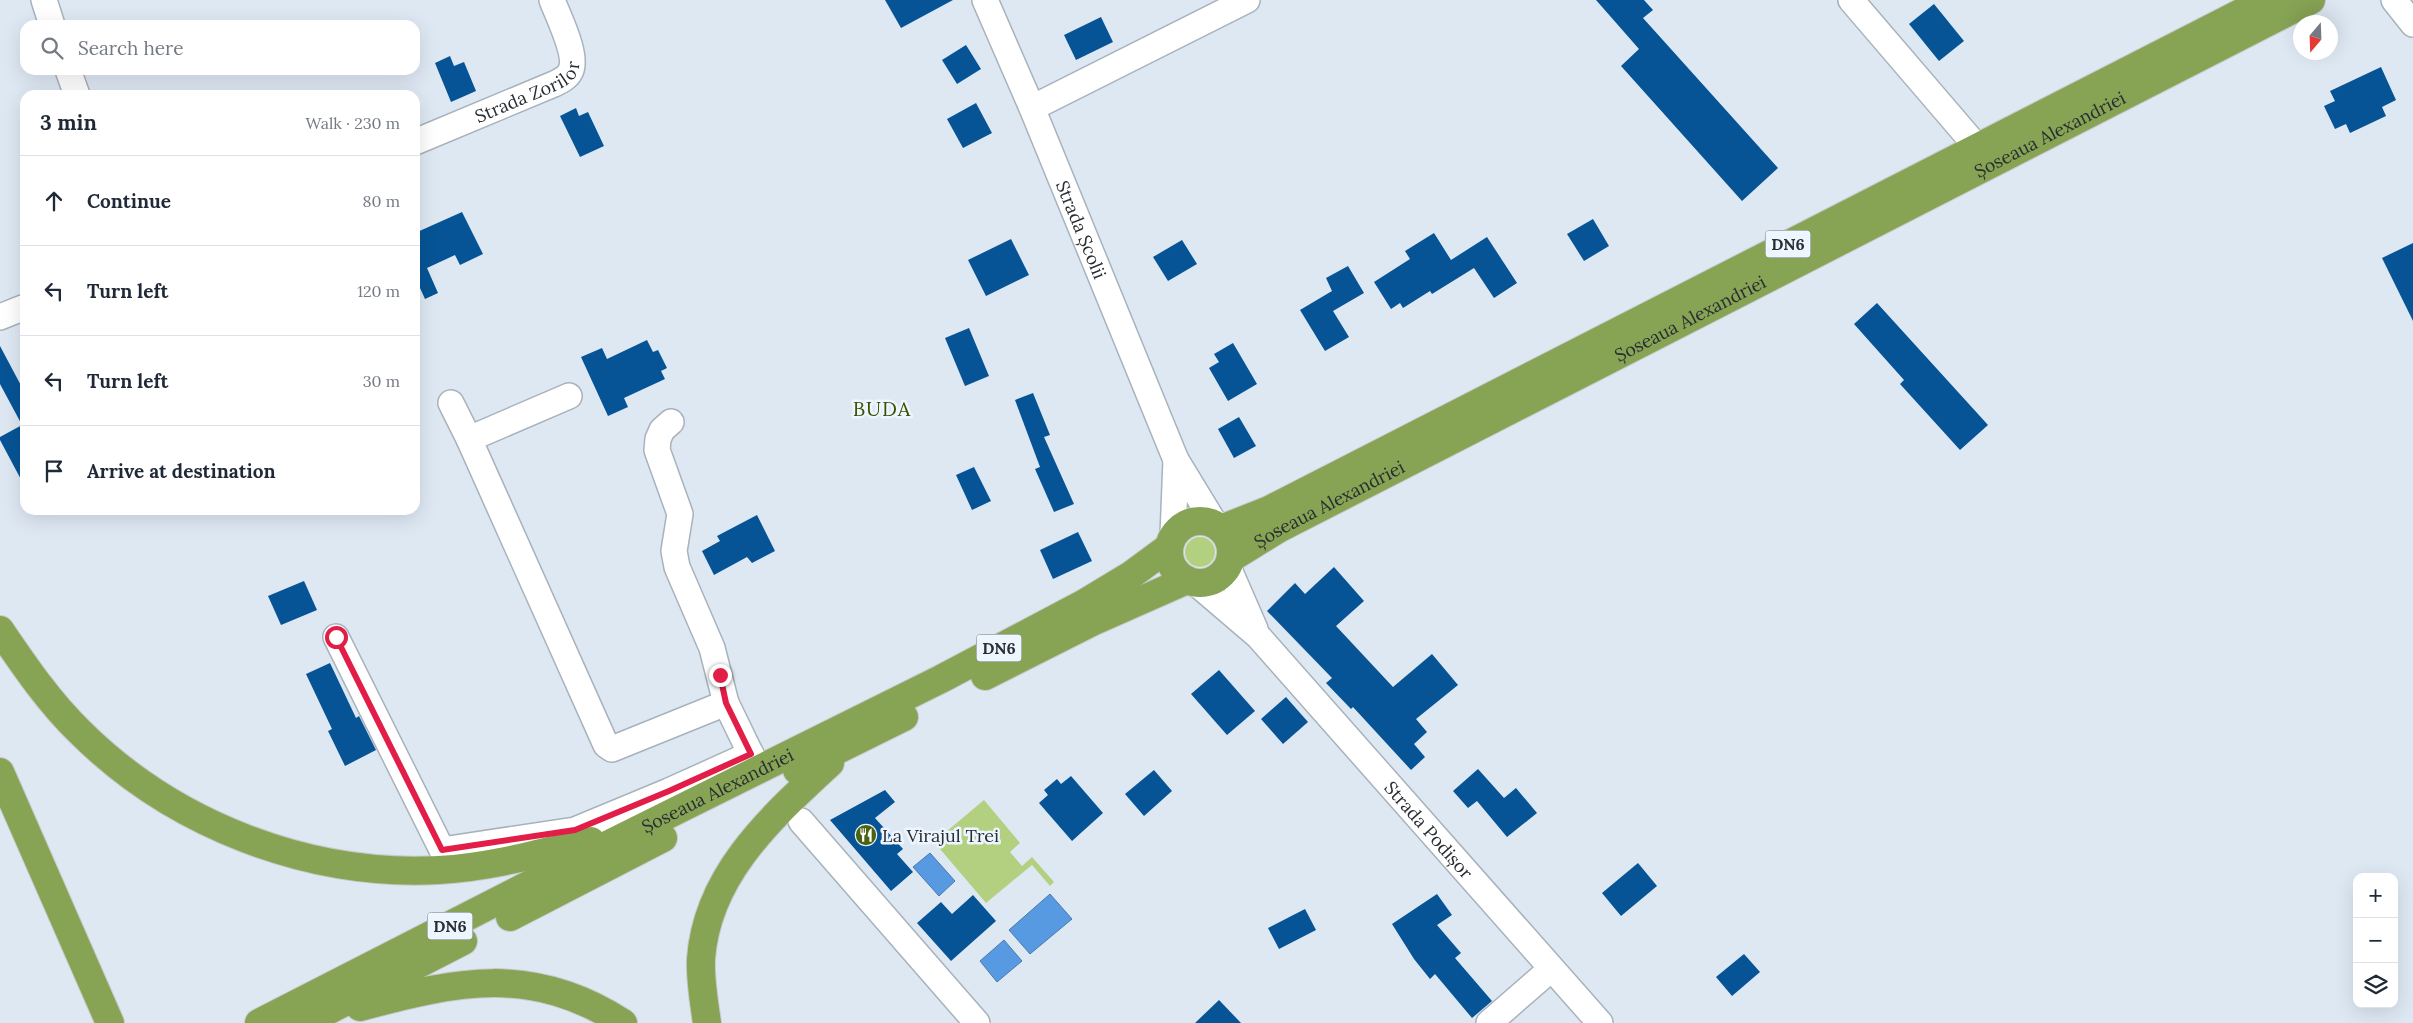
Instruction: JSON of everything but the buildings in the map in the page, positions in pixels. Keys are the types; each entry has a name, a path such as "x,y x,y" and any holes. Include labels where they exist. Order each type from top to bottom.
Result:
{"highway":[{"name":"Șoseaua Alexandriei","path":"1218,526 1269,510 2266,0"},
{"name":"Șoseaua Alexandriei","path":"306,1022 739,799 1092,622 1165,588 1191,582 1214,580 1229,562 1278,529 2310,0"},
{"name":"Șoseaua Alexandriei","path":"259,1023 641,828 754,762 940,679 1083,604 1131,575 1171,541 1181,526 1192,521 1204,520 1218,526 1230,543 1229,562"},
{"path":"1171,541 1172,567 1191,582"},
{"path":"0,630 37,684 79,731 125,772 170,802 219,828 273,848 326,862 382,870 439,870 501,862 641,828"},
{"path":"707,1023 701,959 705,934 720,891 740,855 758,832 847,746"},
{"path":"0,772 110,1023"},
{"path":"306,1022 453,984 482,982 514,983 549,990 586,1003 623,1023"}],"street":[{"path":"44,0 50,20"},
{"name":"Strada Zorilor","path":"420,140 554,84 570,72 573,63 571,51 552,0"},
{"name":"Strada Școlii","path":"985,0 1032,108 1176,460 1218,526"},
{"path":"1032,108 1247,0"},
{"path":"1851,0 1977,147"},
{"path":"2394,0 2413,24"},
{"path":"70,75 75,90"},
{"path":"0,318 20,309"},
{"path":"469,439 570,396"},
{"path":"451,403 608,748 612,749 726,703"},
{"path":"336,637 442,850 575,830 669,791 754,762 726,703 712,648 677,566 674,551 680,514 657,450 658,439 662,430 672,422"},
{"name":"Strada Școlii","path":"1171,541 1176,460"},
{"name":"Strada Podișor","path":"1229,562 1258,636"},
{"name":"Strada Podișor","path":"1191,582 1258,636 1551,970 1600,1023"},
{"path":"801,821 977,1023"},
{"path":"1489,1023 1551,970"}],"green space":[{"path":"1200,537 1211,541 1215,552 1211,563 1200,567 1189,563 1185,552 1189,541"},
{"path":"984,800 1020,843 1010,852 1022,866 1032,857 1054,882 1050,886 1032,865 986,903 934,842"}],"water":[{"path":"930,853 955,881 939,896 913,867"},
{"path":"1050,894 1072,919 1030,954 1009,930"},
{"path":"1004,940 1022,961 997,982 980,961"}],"place":[{"name":"La Virajul Trei","path":"866,835"}],"district":[{"name":"BUDA","path":"882,408"}],"route":[{"path":"336,637 442,850 575,830 751,754 726,703 720,675"}]}
